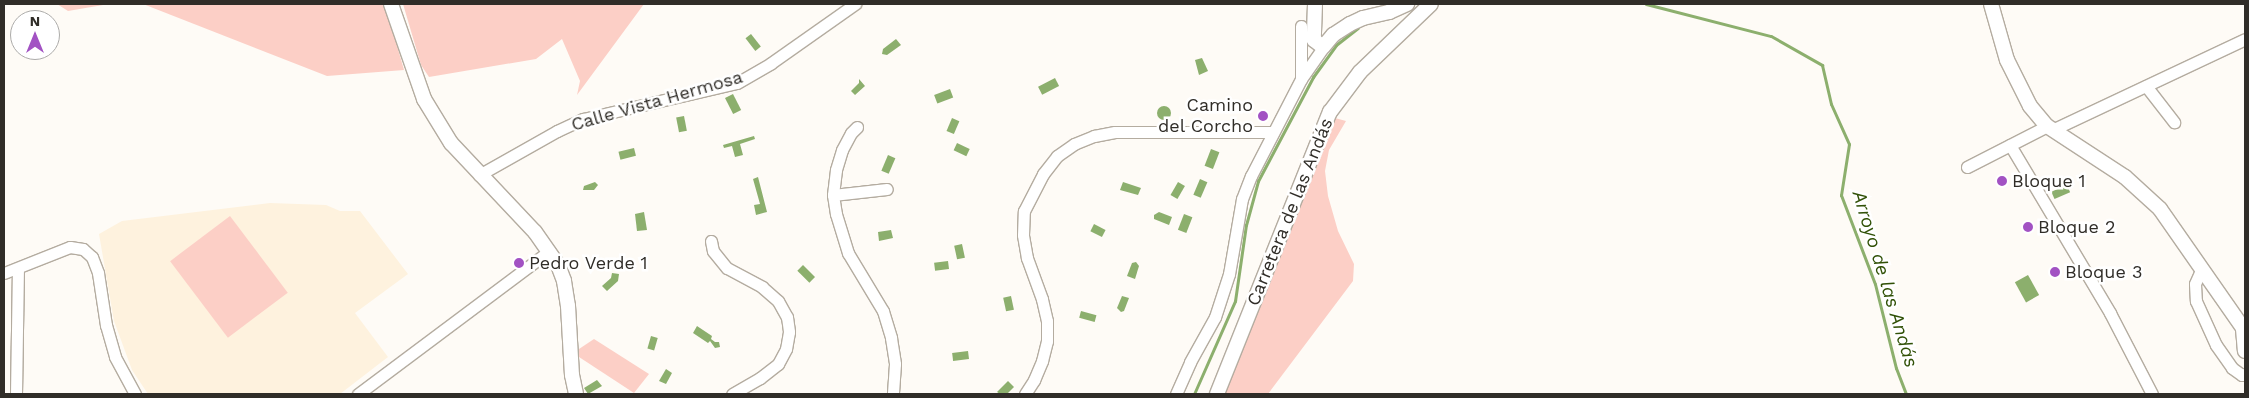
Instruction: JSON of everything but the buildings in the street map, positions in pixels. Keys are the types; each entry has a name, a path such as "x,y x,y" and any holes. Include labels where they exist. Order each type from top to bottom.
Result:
{"street":[{"path":"391,4 424,99 451,143 479,175 535,232 549,251 564,281 568,306 572,375 576,394"},
{"name":"Calle Vista Hermosa","path":"479,175 557,131 583,119 737,83 771,63 855,4"},
{"path":"1301,79 1307,23 1315,4"},
{"path":"1393,13 1407,4"},
{"path":"1991,4 2007,60 2030,106 2049,128 2125,177 2147,195 2176,229 2244,330 2245,351"},
{"path":"1318,44 1363,18 1429,7"},
{"name":"Carretera de las Andás","path":"1217,394 1330,112 1360,72 1429,7"},
{"path":"1393,13 1406,28"},
{"path":"1307,23 1334,35"},
{"path":"1176,394 1190,362 1215,317 1229,274 1242,199 1250,176 1301,79 1314,59 1318,44 1307,23"},
{"path":"1968,167 2010,145 2146,86 2245,39"},
{"path":"2146,86 2174,122"},
{"path":"857,127 851,133 842,150 836,170 833,195 840,233 848,253 883,312 891,338 894,364 893,394"},
{"path":"1025,394 1034,380 1042,361 1047,341 1047,321 1042,299 1027,258 1023,235 1024,211 1043,174 1057,156 1074,144 1094,136 1115,132 1273,132"},
{"path":"2010,145 2110,313 2152,394"},
{"path":"833,195 887,189"},
{"path":"711,241 713,251 727,268 762,287 778,300 787,318 789,332 786,349 778,364 760,378 732,394"},
{"path":"4,273 70,247 83,248 92,257 115,357 135,394"},
{"path":"358,394 549,251"},
{"path":"16,394 18,268"},
{"path":"2202,268 2195,284 2196,302 2216,345 2232,368 2242,375 2245,374"}],"shaded area":[{"path":"57,4 109,4 68,11"},
{"path":"143,4 385,4 404,70 327,76"},
{"path":"403,4 644,4 577,95 580,81 562,39 536,59 429,77 421,65"},
{"path":"751,34 761,47 755,51 745,38"},
{"path":"896,39 901,45 887,55 882,54 883,49"},
{"path":"1202,58 1208,71 1199,75 1195,60"},
{"path":"1055,78 1059,86 1042,95 1038,87"},
{"path":"859,79 865,86 855,95 851,91 859,83"},
{"path":"950,89 953,97 937,103 934,95"},
{"path":"733,94 741,110 733,114 725,98"},
{"path":"1164,106 1169,108 1171,113 1169,118 1164,120 1159,118 1157,113 1159,108"},
{"path":"684,116 687,131 679,132 676,118"},
{"path":"952,118 959,121 954,134 947,131"},
{"path":"1335,118 1346,121 1329,150 1325,171 1328,196 1338,231 1354,264 1353,281 1268,394 1225,394 1323,143"},
{"path":"754,136 755,139 740,144 743,155 735,157 732,146 724,148 723,145"},
{"path":"957,143 970,149 966,156 954,150"},
{"path":"634,148 636,156 620,160 618,152"},
{"path":"1211,149 1219,152 1213,169 1205,166"},
{"path":"888,155 895,158 889,174 881,171"},
{"path":"758,177 767,212 756,215 754,205 760,204 753,179"},
{"path":"1200,179 1207,182 1201,198 1193,195"},
{"path":"595,182 598,185 594,190 583,190 584,186"},
{"path":"1123,182 1141,188 1138,195 1120,190"},
{"path":"1178,182 1185,186 1177,199 1170,195"},
{"path":"2067,185 2070,192 2054,199 2051,192"},
{"path":"270,203 326,205 340,211 360,211 408,274 355,313 388,357 340,394 148,394 132,370 114,321 99,234 122,221"},
{"path":"644,212 647,230 637,231 635,214"},
{"path":"1159,212 1172,217 1169,225 1154,219 1154,215"},
{"path":"1184,214 1192,217 1186,233 1178,230"},
{"path":"230,216 288,293 228,338 170,261"},
{"path":"1094,224 1106,230 1102,237 1090,231"},
{"path":"891,230 893,238 879,241 878,232"},
{"path":"962,244 965,258 957,259 954,246"},
{"path":"948,261 949,269 935,271 934,263"},
{"path":"1136,262 1139,266 1135,279 1127,276 1132,263"},
{"path":"803,265 815,277 809,283 797,271"},
{"path":"612,273 619,274 618,281 607,291 602,286 611,278"},
{"path":"2028,275 2039,295 2026,302 2015,282"},
{"path":"1011,296 1014,310 1006,311 1003,298"},
{"path":"1122,296 1129,298 1124,311 1121,312 1117,308"},
{"path":"1081,311 1096,315 1095,322 1079,318"},
{"path":"697,326 712,336 711,339 715,342 719,342 720,347 715,348 710,341 708,343 693,333"},
{"path":"651,336 658,338 654,350 647,348"},
{"path":"594,339 649,374 634,393 579,357 579,349"},
{"path":"968,351 969,359 953,361 952,353"},
{"path":"666,369 672,373 666,384 659,381"},
{"path":"597,380 602,386 588,394 584,388"},
{"path":"1008,381 1014,387 1007,394 997,392"}],"waterway":[{"name":"Arroyo de las Andás","path":"1646,4 1771,36 1822,65 1831,104 1849,144 1841,195 1875,284 1896,368 1906,394"},
{"path":"1194,394 1235,301 1246,225 1258,181 1313,77 1336,45 1358,28"}],"place":[{"name":"Camino del Corcho","path":"1263,116"},
{"name":"Bloque 1","path":"2002,181"},
{"name":"Bloque 2","path":"2028,227"},
{"name":"Pedro Verde 1","path":"519,263"},
{"name":"Bloque 3","path":"2055,272"}]}
